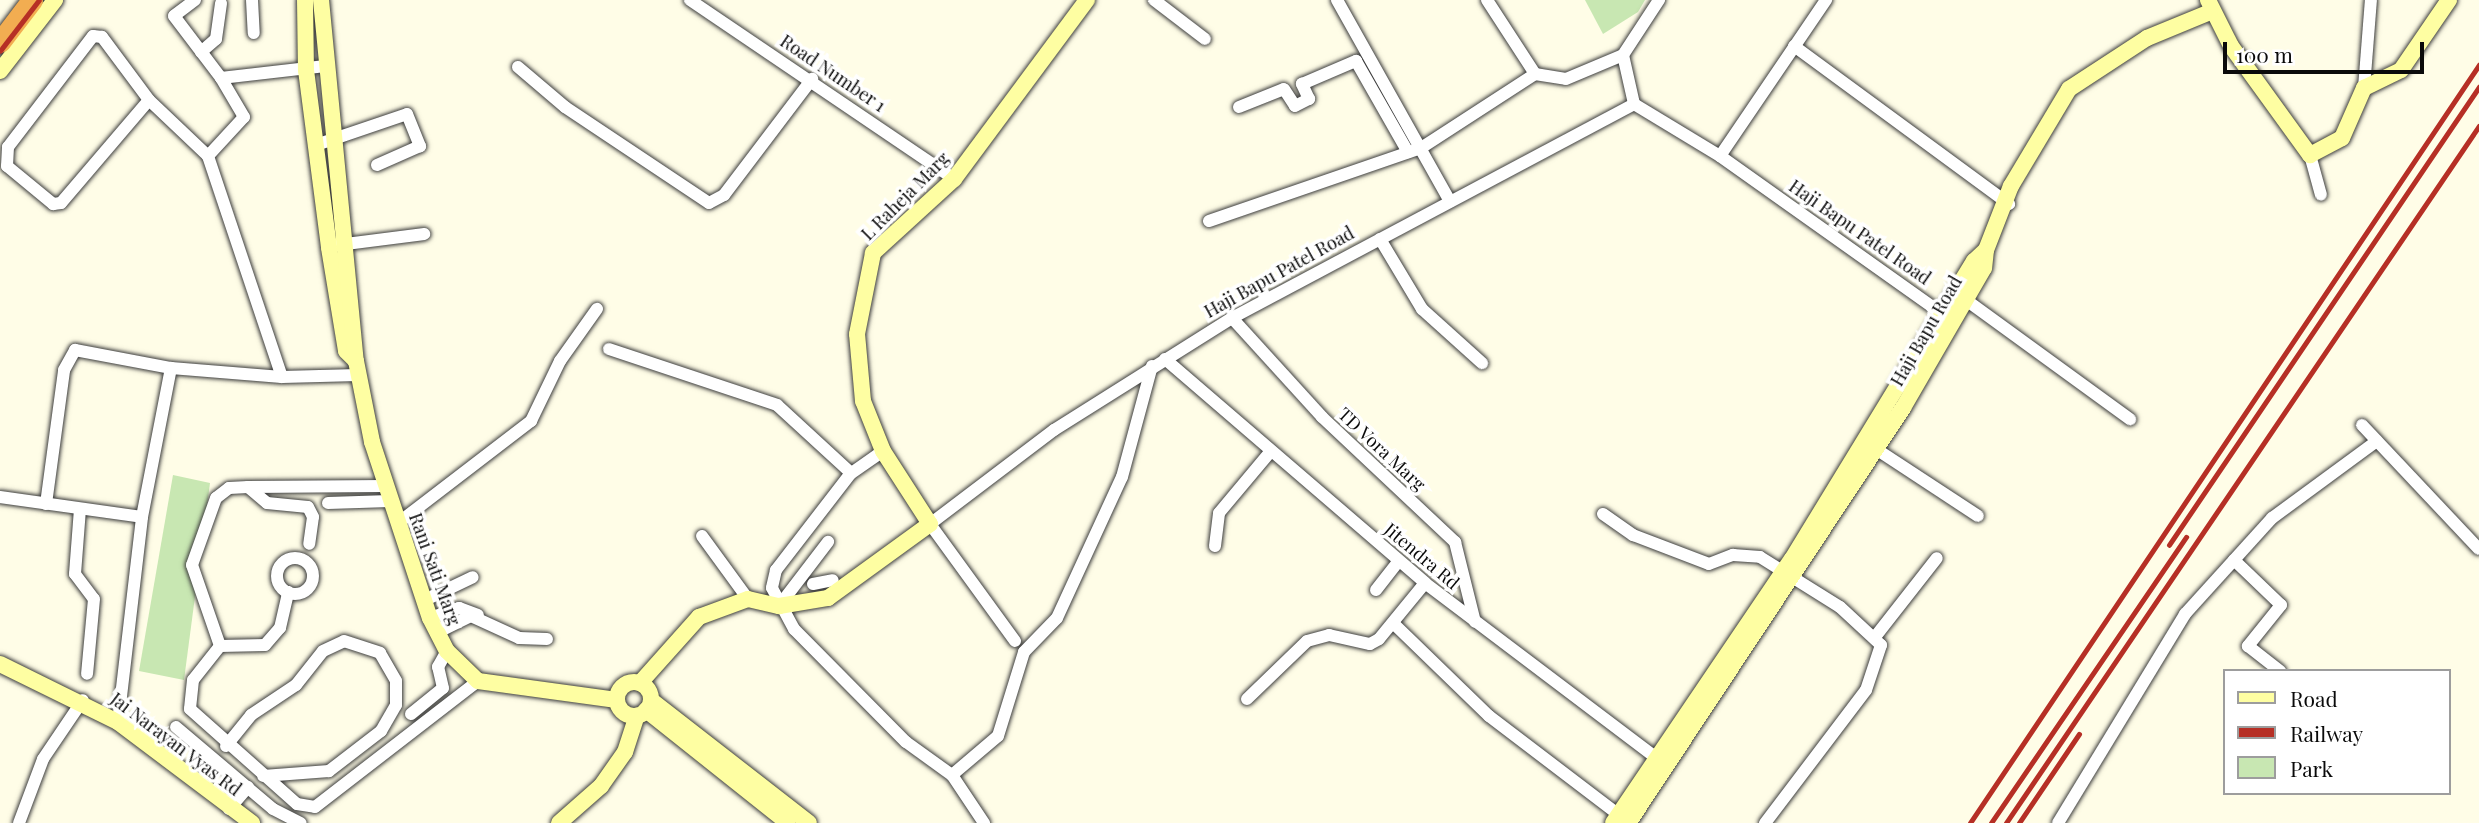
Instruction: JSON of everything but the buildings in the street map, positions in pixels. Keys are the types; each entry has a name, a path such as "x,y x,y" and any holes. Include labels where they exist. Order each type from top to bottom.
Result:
{"highway":[{"path":"0,42 32,0"}],"street":[{"path":"0,71 55,0"},
{"path":"195,0 174,16 221,78 244,117 208,156"},
{"path":"252,0 254,33"},
{"name":"Rani Sati Marg","path":"305,0 306,70 323,142 346,351 357,368 388,493 423,601 447,652 478,681"},
{"name":"Rani Sati Marg","path":"321,0 325,65 323,142"},
{"name":"Road Number 1","path":"690,0 812,79 954,178"},
{"name":"L Raheja Marg","path":"930,524 883,451 863,401 857,334 873,253 890,234 954,178 1087,0"},
{"path":"1154,0 1205,39"},
{"path":"1337,0 1450,201"},
{"path":"1488,0 1535,74"},
{"path":"1209,221 1421,148 1535,74 1566,79 1623,55 1659,0"},
{"path":"1720,156 1826,0"},
{"path":"2310,155 2342,138 2364,88 2371,0"},
{"path":"2364,88 2401,70 2449,0"},
{"path":"201,52 216,39 221,3"},
{"path":"2209,6 2310,155 2321,195"},
{"name":"Haji Bapu Road","path":"1626,818 1872,446 1973,274 2008,204 2011,187 2069,89 2147,38 2209,6"},
{"path":"149,100 61,202 53,204 7,166 3,153 93,36 102,37 149,100 208,156 282,377"},
{"path":"1794,46 2008,204"},
{"path":"1623,55 1634,104"},
{"path":"1239,107 1284,89 1295,106 1309,99 1302,84 1356,61 1408,152"},
{"path":"221,78 306,70 325,65"},
{"path":"517,67 565,107 709,203 724,195 812,79"},
{"name":"Haji Bapu Patel Road","path":"748,599 779,606 836,583 930,524 1152,366 1232,318 1634,104 1720,156 1947,318"},
{"path":"323,142 407,114 420,146 377,165"},
{"path":"334,246 424,233"},
{"path":"1380,239 1422,309 1482,363"},
{"name":"Haji Bapu Road","path":"1947,318 1966,300 1973,274"},
{"path":"1966,300 2130,419"},
{"path":"398,523 531,421 560,361 597,309"},
{"name":"TD Vora Marg","path":"1232,318 1322,417 1455,542 1475,622"},
{"path":"609,349 777,405 851,473"},
{"path":"46,504 64,370 75,350 171,368 282,377 357,368"},
{"name":"Jitendra Rd","path":"1165,359 1425,583 1662,763"},
{"path":"952,775 998,736 1024,652 1057,618 1122,477 1152,366"},
{"path":"118,722 142,517 171,368"},
{"path":"2361,425 2479,549"},
{"path":"2059,823 2091,760 2186,614 2272,518 2376,441"},
{"path":"1872,446 1978,516"},
{"path":"883,451 851,473 776,570 772,588 779,606 794,629 906,742 952,775 984,823"},
{"path":"1215,546 1219,513 1271,451"},
{"path":"220,646 199,594 194,554 216,498 229,488 248,487 388,493"},
{"path":"248,487 267,503 308,507 313,517 309,544"},
{"path":"328,503 388,493"},
{"path":"0,497 142,517"},
{"path":"80,509 75,574 94,599 87,674"},
{"path":"1603,514 1633,535 1709,564 1733,555 1760,557 1789,574 1875,637"},
{"path":"930,524 1016,641"},
{"path":"702,536 748,599 699,618 640,683 623,685 617,700 621,710 645,709 674,723 754,785 809,823"},
{"path":"779,606 828,542"},
{"path":"1765,823 1866,690 1878,662 1875,637 1937,558"},
{"path":"2234,560 2281,606 2248,646 2277,669"},
{"path":"1376,590 1399,561"},
{"path":"423,601 473,577"},
{"path":"813,584 836,583"},
{"path":"1247,699 1307,641 1329,635 1370,644 1393,623 1425,583"},
{"path":"220,646 265,645 280,628 288,592"},
{"path":"433,626 459,608 482,617 519,638 547,639"},
{"path":"1393,623 1489,716 1626,818"},
{"path":"226,746 251,715 296,685 323,651 344,641 380,653 397,681 396,705 381,731 329,771 263,776"},
{"path":"220,646 189,693 190,709 226,746 297,804 315,807 478,681 617,700"},
{"path":"411,714 443,688 438,667 447,652"},
{"name":"Jai Narayan Vyas Rd","path":"0,664 83,700 118,722 229,809 252,823"},
{"path":"559,823 601,786 625,752 645,709 640,683"},
{"path":"19,823 43,759 83,700"},
{"path":"176,727 248,787 301,823"},
{"path":"754,785 788,823"},
{"path":"229,809 248,787"}],"green space":[{"path":"1585,0 1645,0 1638,12 1603,34"},
{"path":"173,475 210,483 184,680 139,671"}],"railway":[{"path":"0,51 39,0"},
{"path":"1970,823 2479,65"},
{"path":"2169,545 2479,87"},
{"path":"2006,823 2479,126"},
{"path":"1991,823 2186,537"},
{"path":"2019,823 2079,734"}]}
